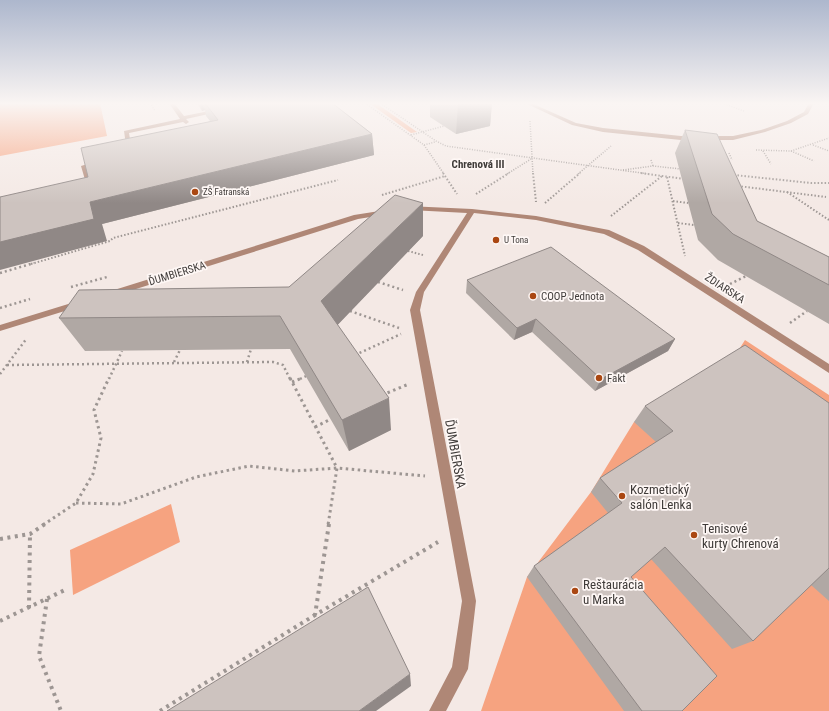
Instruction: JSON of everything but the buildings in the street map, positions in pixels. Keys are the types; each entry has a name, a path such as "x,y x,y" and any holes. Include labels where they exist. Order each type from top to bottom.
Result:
{"street":[{"path":"122,158 129,156 127,136"},
{"path":"658,136 681,138 733,138 741,136"},
{"path":"92,197 84,166 106,161"},
{"name":"ĎUMBIERSKA","path":"106,295 357,217 414,207 537,214 606,232"},
{"name":"ĎUMBIERSKA","path":"437,711 460,669 469,601 415,310 420,292 472,211"},
{"name":"ŽDIARSKA","path":"606,232 641,248 829,369"},
{"path":"0,328 84,302"}],"path":[{"path":"412,136 424,145 459,198"},
{"path":"428,136 436,142 446,146 588,167 689,179"},
{"path":"530,136 531,159 537,214"},
{"path":"756,150 791,151 829,138"},
{"path":"424,145 436,142"},
{"path":"537,214 615,142"},
{"path":"812,145 829,151"},
{"path":"763,151 771,164"},
{"path":"791,151 814,161"},
{"path":"476,195 531,159"},
{"path":"651,160 653,166"},
{"path":"618,171 653,166 684,169"},
{"path":"739,171 742,176"},
{"path":"727,174 829,184"},
{"path":"607,219 662,176"},
{"path":"780,176 783,180"},
{"path":"667,177 686,260"},
{"path":"0,273 110,241 114,238 338,180"},
{"path":"732,185 826,197"},
{"path":"786,192 829,220"},
{"path":"673,201 688,203"},
{"path":"678,223 694,225"},
{"path":"408,250 426,256"},
{"path":"728,285 746,276"},
{"path":"378,282 409,292"},
{"path":"350,311 400,329"},
{"path":"784,327 807,311"},
{"path":"351,357 407,331"},
{"path":"0,374 27,337"},
{"path":"247,362 251,349"},
{"path":"174,363 180,350"},
{"path":"0,539 30,534 76,503 93,474 101,438 94,410 122,351"},
{"path":"7,365 247,362 279,362 283,365 337,468 313,616 314,623"},
{"path":"292,382 306,376"},
{"path":"378,396 415,381"},
{"path":"316,427 331,419"},
{"path":"76,503 121,504 196,478 249,466 295,471 337,468 430,476"},
{"path":"28,608 30,534"},
{"path":"160,711 313,616 440,541 441,548"},
{"path":"0,621 67,589"},
{"path":"47,599 39,656 61,711"},
{"path":"225,671 226,678"}],"shaded area":[{"path":"0,136 106,136 0,156"},
{"name":"Tenisové kurty Chrenová","path":"745,340 829,395 829,711 481,711 527,577 591,492 634,422 731,362"},
{"path":"171,504 180,542 73,595 70,550"}],"place":[{"name":"ZŠ Fatranská","path":"195,192"},
{"name":"U Tona","path":"496,240"},
{"name":"COOP Jednota","path":"533,296"},
{"name":"Fakt","path":"599,378"},
{"name":"Kozmetický salón Lenka","path":"622,496"},
{"name":"Tenisové kurty Chrenová","path":"694,535"},
{"name":"Reštaurácia u Marka","path":"575,591"}],"district":[{"name":"Chrenová III","path":"478,164"}]}
